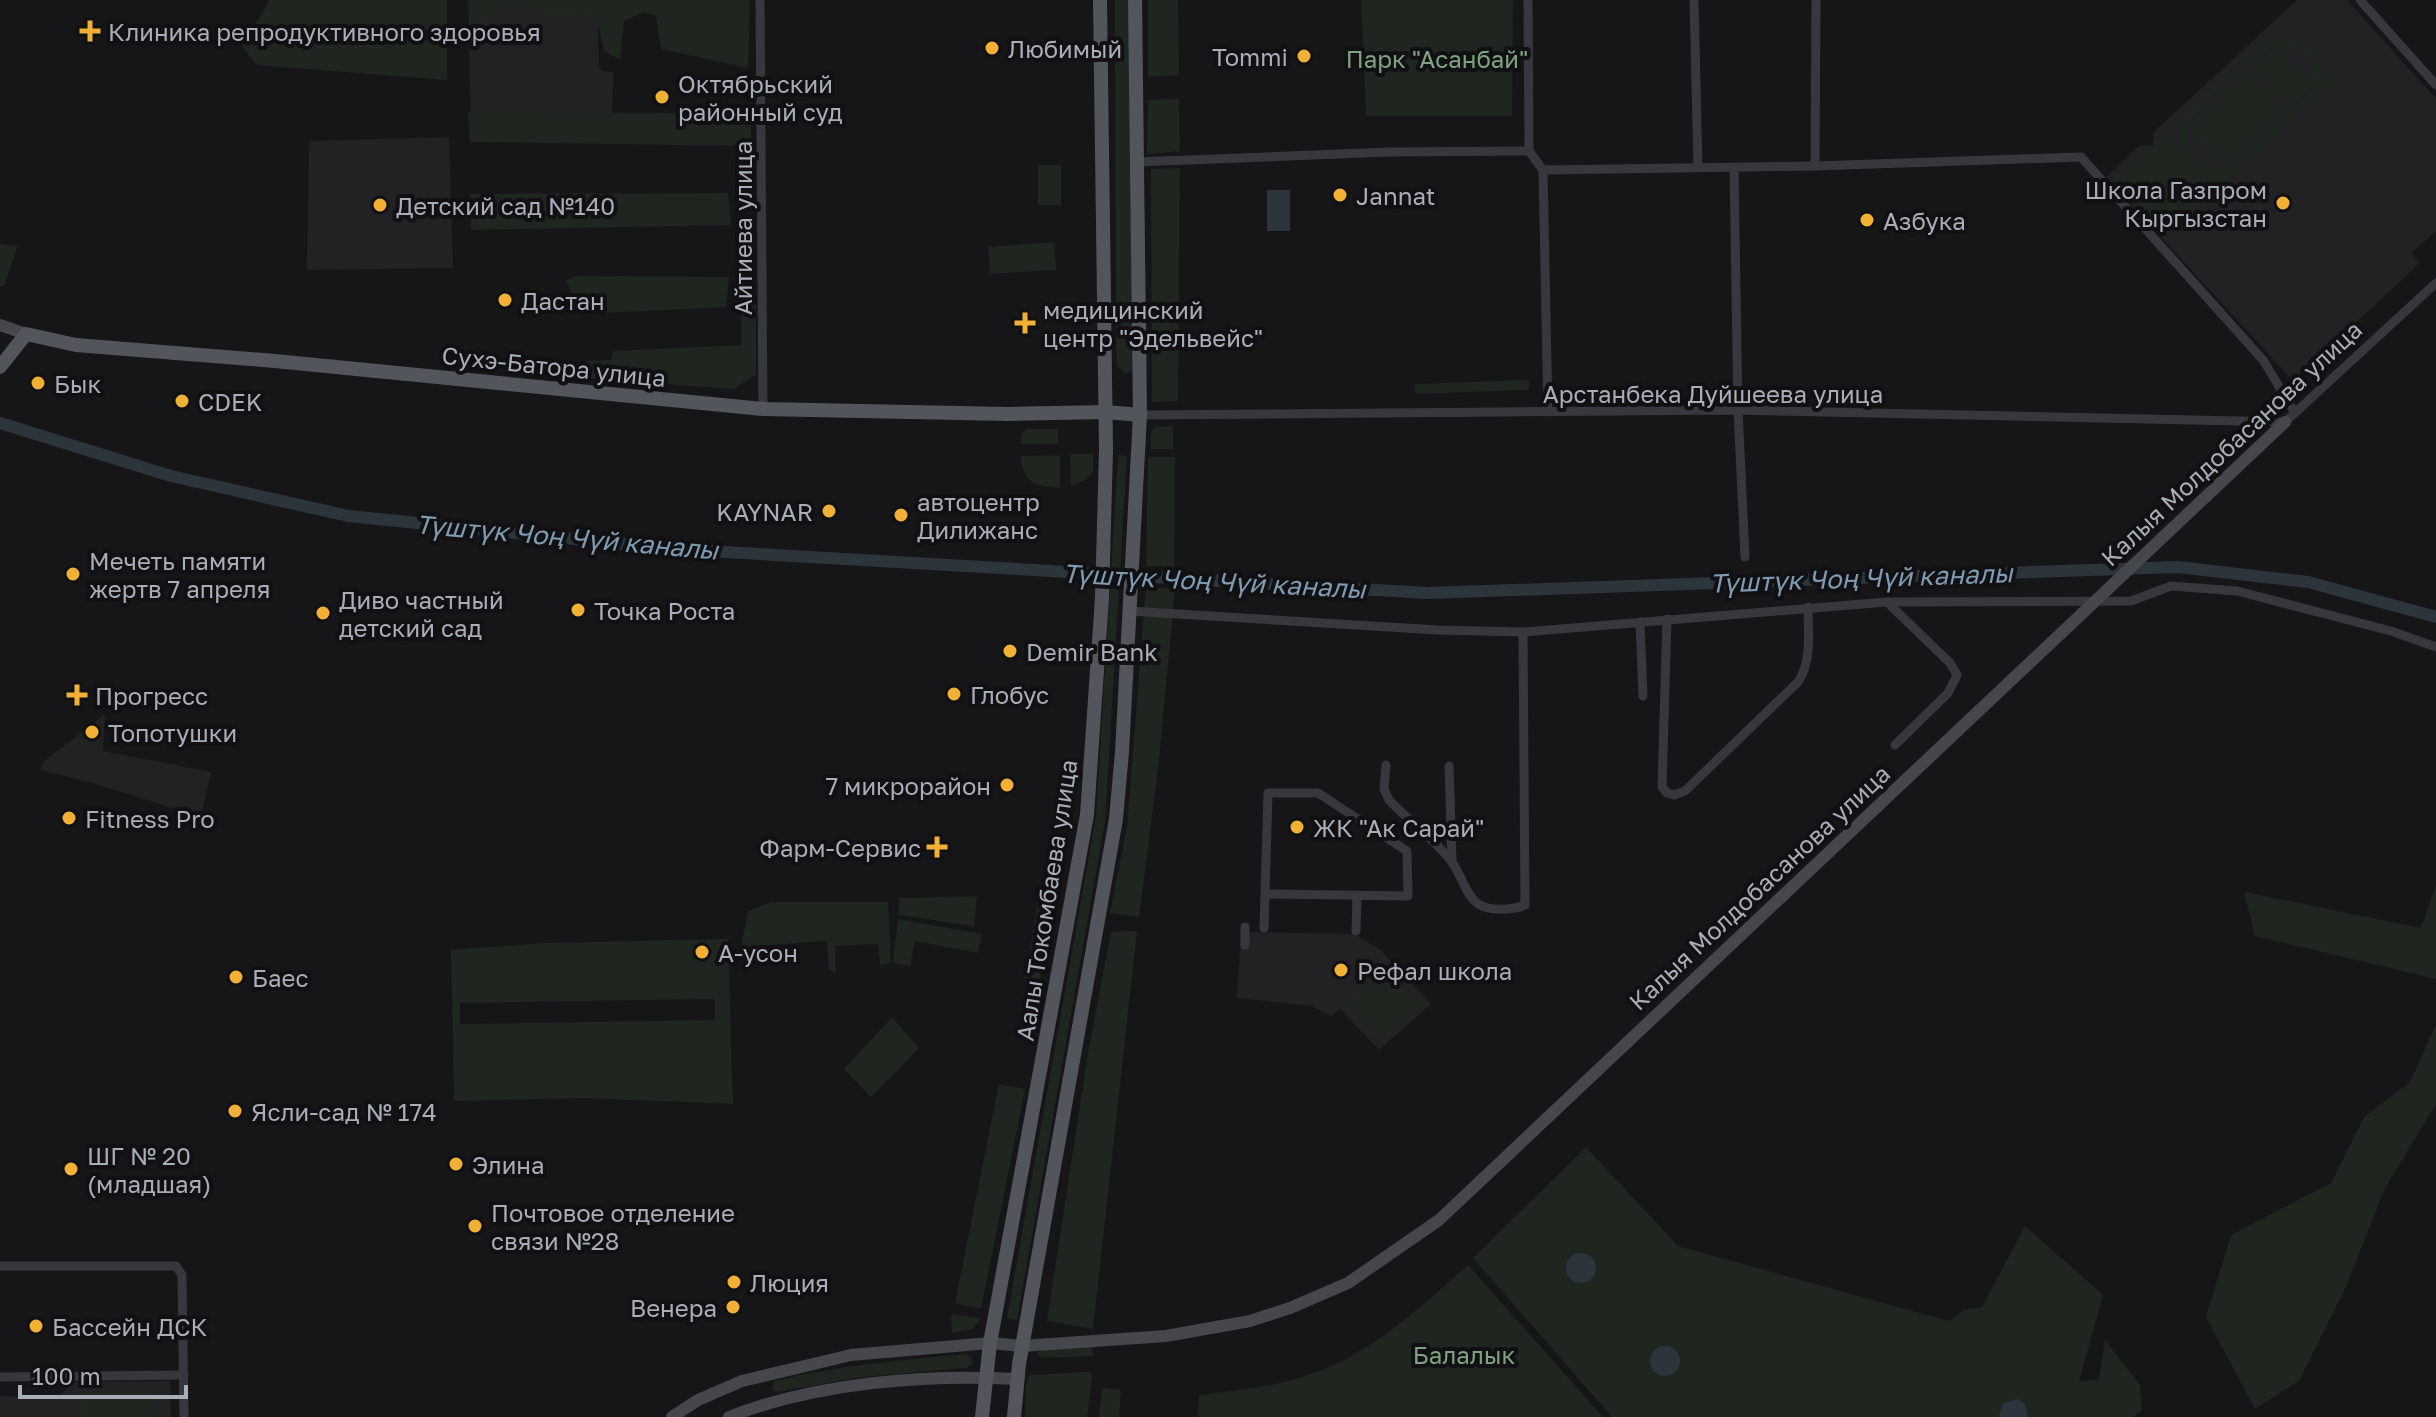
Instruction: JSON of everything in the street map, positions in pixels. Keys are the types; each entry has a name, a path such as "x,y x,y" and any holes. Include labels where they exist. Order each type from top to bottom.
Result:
{"main road":[{"name":"Аалы Токомбаева улица","path":"982,1417 990,1343 1087,815 1104,557 1106,412 1100,0"},
{"path":"1014,1417 1016,1379 1116,819 1122,752 1140,415 1135,0"},
{"name":"Сухэ-Батора улица","path":"26,334 76,345 275,361 763,409 1008,414 1106,412 1140,415"},
{"path":"0,367 26,334"}],"street":[{"name":"Айтиева улица","path":"760,0 763,409"},
{"path":"1528,0 1529,151 1543,170 1548,412"},
{"path":"1694,0 1698,167"},
{"path":"1815,166 1816,0"},
{"path":"2360,0 2436,85"},
{"path":"1137,162 1389,152 1529,151"},
{"path":"1543,170 1734,168 2081,157 2263,360 2290,418"},
{"path":"1734,168 1738,410 1745,557"},
{"name":"Калыя Молдобасанова улица","path":"672,1417 718,1390 851,1355 990,1343 1022,1346 1166,1336 1227,1326 1250,1321 1318,1296 1379,1264 1439,1220 2117,578 2436,283"},
{"name":"Сухэ-Батора улица","path":"0,325 26,334"},
{"name":"Арстанбека Дуйшеева улица","path":"1140,415 1738,410 2290,418"},
{"path":"1129,605 1438,630 1523,632 1887,602 2131,601 2171,586 2228,590 2391,631 2436,647"},
{"path":"1887,602 1950,663 1957,675 1948,693 1895,745"},
{"path":"1667,619 1661,768 1663,789 1674,795 1685,791 1799,681 1808,653 1808,607"},
{"path":"1640,622 1643,696"},
{"path":"1386,765 1384,789 1389,800 1452,861 1474,902 1481,906 1515,910 1525,905 1523,632"},
{"path":"1449,766 1452,861"},
{"path":"1264,928 1265,894 1268,793 1318,793 1407,851 1408,896 1265,894"},
{"path":"1356,931 1357,895"},
{"path":"1245,927 1245,945"},
{"path":"0,1266 176,1266 182,1275 184,1417"},
{"path":"0,1377 184,1375"},
{"path":"760,1377 768,1403"},
{"path":"729,1417 768,1403 853,1387 948,1378 1016,1379"}],"shaded area":[{"path":"468,0 597,2 599,67 602,71 613,72 612,129 471,128"},
{"name":"Школа Газпром Кыргызстан","path":"2297,0 2347,0 2436,99 2436,231 2411,253 2420,263 2293,381 2106,177 2140,145 2153,146 2154,132"},
{"name":"Детский сад №140","path":"449,137 453,268 307,270 309,141"},
{"path":"1267,190 1290,190 1290,231 1267,231"},
{"path":"105,714 103,751 211,772 201,817 40,770 42,763"},
{"path":"1241,932 1354,934 1381,950 1431,1004 1379,1050 1340,1009 1331,1017 1312,1006 1237,998"},
{"path":"1581,1253 1592,1257 1596,1268 1592,1279 1581,1283 1570,1279 1566,1268 1570,1257"},
{"path":"1665,1346 1676,1350 1680,1361 1676,1372 1665,1376 1654,1372 1650,1361 1654,1350"},
{"path":"170,1381 171,1417 0,1417 0,1396 59,1397 72,1382"},
{"path":"2017,1399 2025,1404 2028,1417 1999,1417 2003,1403"}],"green space":[{"path":"270,0 447,0 447,80 256,65 242,46"},
{"path":"469,0 750,0 748,68 661,49 656,16 645,12 624,21 620,60 604,51 596,15 545,14 511,3 485,21 471,41"},
{"path":"1115,0 1129,0 1133,370 1126,374 1117,366 1116,347"},
{"path":"1148,0 1178,0 1179,75 1148,77"},
{"name":"Парк \"Асанбай\"","path":"1361,0 1513,0 1512,116 1366,116"},
{"path":"2276,37 2305,45 2334,82 2240,168 2234,176 2237,179 2207,206 2204,202 2186,218 2178,211 2158,229 2112,178 2147,146 2153,146 2154,140 2162,133 2183,155 2179,135 2187,112 2261,43","holes":["2283,45 2299,50 2309,60 2313,74 2311,90 2235,162 2225,166 2285,110 2249,71 2189,126 2195,114 2262,52","2188,126 2224,165 2224,166 2208,164 2196,156 2189,143"]},
{"path":"2274,47 2311,87 2289,107 2253,67"},
{"path":"1179,99 1180,151 1147,154 1148,100"},
{"path":"468,112 751,113 751,178 738,178 738,146 470,142"},
{"path":"1038,165 1061,165 1061,205 1038,205"},
{"path":"1180,168 1178,401 1152,402 1151,169"},
{"path":"728,193 731,225 471,230 470,194"},
{"path":"1054,242 1056,270 990,274 988,247"},
{"path":"0,244 18,246 4,285 0,287"},
{"path":"575,276 729,277 726,307 605,313 601,303 573,295 566,281"},
{"path":"741,277 756,277 756,374 735,389 579,378 585,361 611,360 613,351 741,345"},
{"path":"1529,380 1529,390 1415,394 1415,384"},
{"path":"1173,426 1173,449 1151,449 1151,432 1155,427"},
{"path":"1027,429 1058,429 1058,444 1020,444 1022,433"},
{"path":"1070,454 1093,454 1093,472 1087,479 1071,486"},
{"path":"1060,455 1060,488 1032,481 1024,472 1020,456"},
{"path":"1118,455 1127,456 1105,822 1017,1320 1007,1318 1096,816"},
{"path":"1148,457 1175,457 1174,567 1146,566"},
{"path":"1146,587 1175,589 1159,761 1139,917 1110,913 1127,827"},
{"path":"2436,884 2436,979 2255,936 2244,892 2421,928"},
{"path":"977,896 974,926 898,915 899,898"},
{"path":"1038,899 1048,901 1051,909 1039,987 1025,985"},
{"path":"771,902 888,902 891,963 880,965 878,944 835,946 836,973 829,970 827,941 741,947 748,911"},
{"path":"898,919 982,934 978,953 915,941 910,966 893,963"},
{"path":"1137,931 1093,1329 1047,1321 1088,1053 1111,932"},
{"path":"728,939 733,1104 586,1098 454,1101 451,950 545,943","holes":["715,999 715,1020 460,1024 460,1003"]},
{"path":"1396,977 1422,1006 1385,1041 1348,1001 1372,979 1382,989"},
{"path":"892,1017 919,1048 871,1097 844,1069"},
{"path":"2436,1024 2436,1104 2385,1188 2346,1287 2299,1381 2255,1409 2206,1317 2231,1235 2331,1183 2364,1117 2410,1082"},
{"path":"999,1084 1025,1089 981,1309 955,1303"},
{"path":"1586,1147 1678,1246 1949,1321 1964,1310 1982,1307 2025,1226 2103,1295 2079,1382 2099,1379 2105,1340 2140,1385 2142,1410 2133,1417 1612,1417 1473,1258"},
{"name":"Балалык","path":"1468,1265 1603,1417 1198,1417 1199,1395 1286,1382 1336,1364 1356,1353 1396,1326"},
{"path":"951,1314 981,1318 973,1329 952,1333"},
{"path":"1092,1343 1093,1356 1044,1358 1037,1355 1041,1349"},
{"path":"967,1354 972,1358 972,1364 966,1368 861,1377 776,1392 772,1389 774,1381 822,1371"},
{"path":"1090,1372 1087,1417 1025,1417 1029,1375"},
{"path":"1102,1388 1121,1390 1119,1417 1099,1417"},
{"path":"82,1393 152,1393 153,1417 82,1417"}],"waterway":[{"name":"Түштүк Чоң Чүй каналы","path":"0,423 171,476 348,516 674,549 1428,593 2178,567 2308,582 2436,617"}],"place":[{"name":"Клиника репродуктивного здоровья","path":"90,31"},
{"name":"Любимый","path":"992,48"},
{"name":"Tommi","path":"1304,56"},
{"name":"Октябрьский районный суд","path":"662,97"},
{"name":"Jannat","path":"1340,195"},
{"name":"Школа Газпром Кыргызстан","path":"2283,203"},
{"name":"Детский сад №140","path":"380,205"},
{"name":"Азбука","path":"1867,220"},
{"name":"Дастан","path":"505,300"},
{"name":"медицинский центр \"Эдельвейс\"","path":"1025,323"},
{"name":"Бык","path":"38,383"},
{"name":"CDEK","path":"182,401"},
{"name":"KAYNAR","path":"829,511"},
{"name":"автоцентр Дилижанс","path":"901,515"},
{"name":"Мечеть памяти жертв 7 апреля","path":"73,574"},
{"name":"Точка Роста","path":"578,610"},
{"name":"Диво частный детский сад","path":"323,613"},
{"name":"Demir Bank","path":"1010,651"},
{"name":"Глобус","path":"954,694"},
{"name":"Прогресс","path":"77,695"},
{"name":"Топотушки","path":"92,732"},
{"name":"7 микрорайон","path":"1007,785"},
{"name":"Fitness Pro","path":"69,818"},
{"name":"ЖК \"Ак Сарай\"","path":"1297,827"},
{"name":"Фарм-Сервис","path":"937,847"},
{"name":"А-усон","path":"702,952"},
{"name":"Рефал школа","path":"1341,970"},
{"name":"Баес","path":"236,977"},
{"name":"Ясли-сад № 174","path":"235,1111"},
{"name":"Элина","path":"456,1164"},
{"name":"ШГ № 20 (младшая)","path":"71,1169"},
{"name":"Почтовое отделение связи №28","path":"475,1226"},
{"name":"Люция","path":"734,1282"},
{"name":"Венера","path":"733,1307"},
{"name":"Бассейн ДСК","path":"36,1326"}]}
